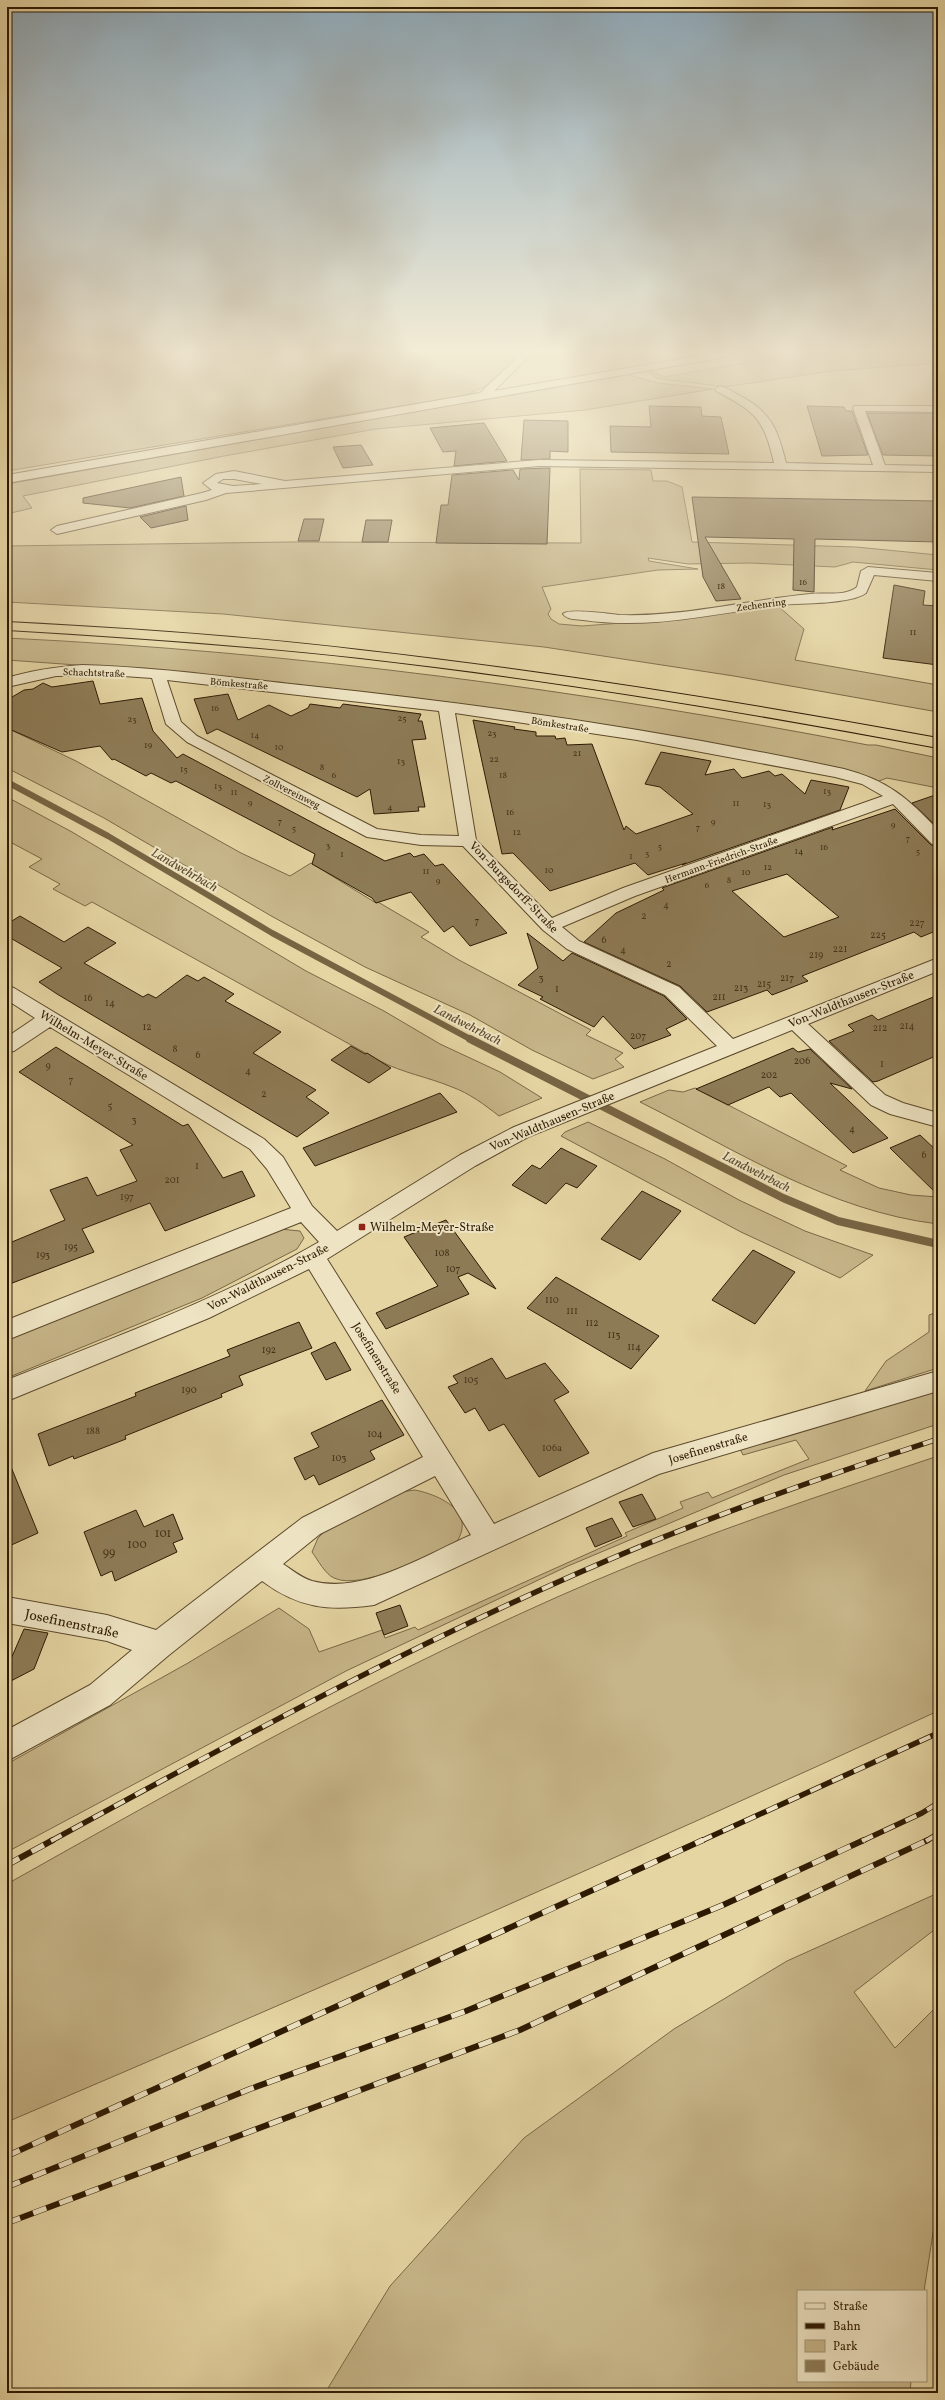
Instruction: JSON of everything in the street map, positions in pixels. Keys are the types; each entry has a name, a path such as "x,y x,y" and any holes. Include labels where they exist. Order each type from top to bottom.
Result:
{"highway":[{"path":"7,612 138,620"},
{"path":"7,626 228,640 473,666 713,702 938,743"}],"street":[{"path":"7,479 86,465"},
{"path":"57,530 206,496 223,490 516,465"},
{"path":"660,465 938,469"},
{"name":"Zechenring","path":"570,614 595,620 622,620 808,598 855,594 864,588 868,571 938,576"},
{"name":"Schachtstraße","path":"7,683 42,672 67,670 158,676"},
{"name":"Bömkestraße","path":"158,676 312,690 446,706 660,740 837,773 871,782 894,798 938,840"},
{"name":"Zollvereinweg","path":"158,676 174,724 192,739 373,832 421,840 468,841"},
{"name":"Von-Burgsdorff-Straße","path":"446,706 468,841 549,926 573,945 672,992 731,1048"},
{"name":"Hermann-Friedrich-Straße","path":"549,926 629,892 894,798"},
{"name":"Von-Waldthausen-Straße","path":"7,1391 188,1317 261,1283 324,1250 489,1148 568,1112 938,964"},
{"name":"Wilhelm-Meyer-Straße","path":"7,992 257,1144 275,1163 304,1212 324,1250"},
{"path":"7,1046 49,1018"},
{"path":"795,1022 878,1100 897,1109 938,1120"},
{"path":"7,1330 304,1212"},
{"name":"Josefinenstraße","path":"324,1250 440,1461 488,1540"},
{"name":"Josefinenstraße","path":"262,1564 289,1585 314,1595 342,1597 374,1592 653,1464 938,1381"},
{"path":"7,1746 100,1695 159,1645 310,1526 440,1461"},
{"name":"Josefinenstraße","path":"7,1610 106,1628 159,1645"}],"green space":[{"path":"7,465 43,465 7,471"},
{"path":"114,465 179,465 23,496 32,508 7,514 7,484"},
{"path":"580,469 651,470 653,481 667,481 682,487 692,542 856,547 938,555 938,570 853,562 835,567 751,563 688,564 648,558 649,561 698,569 658,570 542,587 551,609 548,614 551,619 559,624 582,626 635,622 778,606 804,629 795,660 938,685 938,712 734,676 544,647 223,614 7,602 7,546 290,542 581,543"},
{"path":"7,638 115,644 331,664 439,676 654,707 868,745 876,745 938,758 938,788 887,778 879,781 861,775 631,731 77,665 7,660"},
{"path":"7,728 76,761 241,853 290,876 311,863 376,903 378,902 429,932 421,937 459,960 591,1030 586,1035 623,1053 615,1059 624,1067 593,1079 532,1050 470,1015 365,967 273,917 104,818 7,768"},
{"path":"7,797 72,832 306,971 384,1011 440,1044 500,1072 542,1098 499,1116 465,1093 380,1061 92,902 85,906 53,889 60,884 29,867 42,859 12,843 7,846"},
{"path":"695,1088 847,1166 840,1170 879,1188 911,1195 938,1197 938,1224 898,1217 859,1206 821,1192 784,1176 640,1102 669,1090 683,1092"},
{"path":"588,1122 665,1159 739,1200 805,1231 873,1255 840,1278 741,1232 561,1136 565,1132"},
{"path":"280,1229 300,1231 304,1238 297,1249 202,1298 7,1378 7,1338"},
{"path":"938,1312 938,1368 865,1391 886,1361 929,1332 929,1315"},
{"path":"938,1387 938,1424 784,1475 568,1566 346,1671 7,1852 7,1764 188,1663 279,1608 309,1629 319,1652 382,1630 385,1638 415,1627 418,1630 627,1536 625,1533 683,1508 680,1502 708,1492 712,1498 809,1459 796,1440 743,1455 740,1449"},
{"path":"938,1456 938,1711 474,1920 7,2122 7,1884 151,1803 296,1725 444,1650 518,1615 636,1563 764,1515"},
{"path":"415,1490 435,1496 453,1507 459,1514 462,1522 461,1532 456,1543 413,1563 361,1580 346,1581 334,1578 328,1573 312,1552 318,1538 325,1531 400,1492"},
{"path":"938,1893 938,1927 854,1992 895,2048 938,2005 938,2217 935,2220 924,2290 797,2290 797,2382 911,2382 910,2393 325,2393 390,2286 524,2138 674,2029 787,1961"}],"building":[{"path":"342,465 373,465 343,468"},
{"path":"550,468 547,544 436,543 441,505 448,505 452,475 513,470 519,480 520,469"},
{"path":"181,477 184,496 130,508 83,503 83,498"},
{"path":"692,497 938,501 938,542 815,539 814,592 793,590 794,539 705,537 741,599 716,601 703,577"},
{"path":"186,506 188,520 151,528 140,517"},
{"path":"304,519 324,519 319,541 298,541"},
{"path":"366,520 392,520 388,542 362,542"},
{"path":"894,585 925,591 923,605 938,606 938,665 883,658"},
{"path":"93,681 100,704 142,698 153,731 177,758 183,754 385,861 410,853 414,857 424,854 435,866 443,864 507,933 470,946 453,926 444,932 411,892 376,903 372,898 312,864 315,854 176,781 171,783 151,773 146,776 114,759 112,760 100,746 62,752 7,728 7,700 24,690 33,689 43,683 52,687"},
{"path":"228,694 238,720 269,705 291,716 308,708 310,704 340,708 343,704 421,714 418,721 422,721 426,739 412,740 425,807 418,807 419,811 374,814 370,789 357,797 217,729 207,734 194,699"},
{"path":"473,720 536,732 536,736 555,736 556,739 565,738 567,745 592,744 624,830 626,826 636,834 693,814 660,787 645,784 661,752 711,761 705,775 734,769 742,778 769,771 775,776 782,774 805,794 811,780 849,787 840,810 682,865 686,863 648,875 635,863 550,891 513,853 502,854"},
{"path":"938,794 938,828 912,803"},
{"path":"895,809 931,845 938,846 938,930 921,937 914,932 802,976 808,981 785,990 772,995 767,990 707,1012 680,986 584,942 616,913 664,890 662,888 833,827 832,830","holes":["787,874 839,917 784,937 732,891"]},
{"path":"20,916 64,942 88,927 116,943 84,963 143,997 148,994 156,998 187,975 198,981 204,977 234,994 225,1001 281,1032 253,1053 316,1090 306,1097 329,1113 297,1137 57,994 39,982 62,968 7,936 7,924"},
{"path":"527,933 563,961 572,953 664,996 687,1019 666,1029 671,1035 634,1049 603,1016 594,1027 540,999 543,997 518,985 538,968"},
{"path":"938,995 938,1055 878,1081 873,1082 829,1041 854,1031 848,1025 872,1015 878,1020"},
{"path":"351,1046 365,1054 367,1053 391,1068 369,1083 331,1060"},
{"path":"56,1047 183,1126 188,1124 223,1178 242,1171 255,1196 165,1231 150,1203 82,1229 94,1252 7,1285 7,1244 65,1220 50,1190 87,1177 97,1196 137,1181 120,1150 133,1145 19,1072"},
{"path":"793,1048 798,1052 810,1049 852,1089 830,1083 888,1138 853,1153 791,1093 780,1097 769,1087 728,1105 696,1089"},
{"path":"440,1093 457,1112 315,1166 303,1148"},
{"path":"920,1135 938,1152 938,1195 890,1148"},
{"path":"561,1148 597,1166 577,1188 566,1183 546,1204 512,1185 532,1165 540,1169"},
{"path":"642,1191 681,1211 640,1260 601,1239"},
{"path":"446,1220 496,1289 468,1273 458,1277 469,1294 386,1329 376,1313 438,1286 404,1237"},
{"path":"753,1250 795,1272 755,1324 712,1300"},
{"path":"556,1277 659,1336 631,1369 527,1308"},
{"path":"299,1322 312,1348 239,1376 243,1385 221,1394 222,1397 125,1436 126,1439 74,1459 73,1456 49,1466 38,1434 136,1396 135,1393 230,1356 227,1350"},
{"path":"335,1342 351,1370 326,1380 311,1353"},
{"path":"492,1358 506,1379 545,1363 569,1392 554,1400 589,1453 539,1477 504,1424 489,1431 475,1408 465,1413 448,1387 458,1383 453,1376"},
{"path":"382,1400 404,1435 370,1451 375,1459 319,1485 314,1475 305,1480 294,1458 319,1447 311,1433"},
{"path":"7,1457 38,1533 7,1547"},
{"path":"642,1494 656,1519 633,1527 619,1502"},
{"path":"136,1510 144,1527 173,1514 183,1539 173,1543 177,1552 115,1581 112,1571 101,1576 84,1532"},
{"path":"612,1518 622,1536 595,1547 586,1528"},
{"path":"400,1605 408,1626 384,1635 376,1613"},
{"path":"24,1629 48,1633 34,1669 7,1683 7,1668"}],"waterway":[{"name":"Landwehrbach","path":"7,782 108,836 272,933 472,1040"},
{"name":"Landwehrbach","path":"470,1039 783,1198 838,1221 938,1244"}],"railway":[{"path":"51,1841 341,1686 415,1649 564,1579 639,1547 750,1504 938,1439"},
{"path":"701,1841 938,1733"},
{"path":"862,1841 922,1813 938,1803"},
{"path":"927,1841 938,1834"},
{"path":"7,1865 53,1840"},
{"path":"7,2156 703,1840"},
{"path":"7,2187 250,2089 466,2011 723,1905 864,1840"},
{"path":"7,2223 520,2030 927,1841"}],"place":[{"name":"Wilhelm-Meyer-Straße","path":"362,1227"}]}
